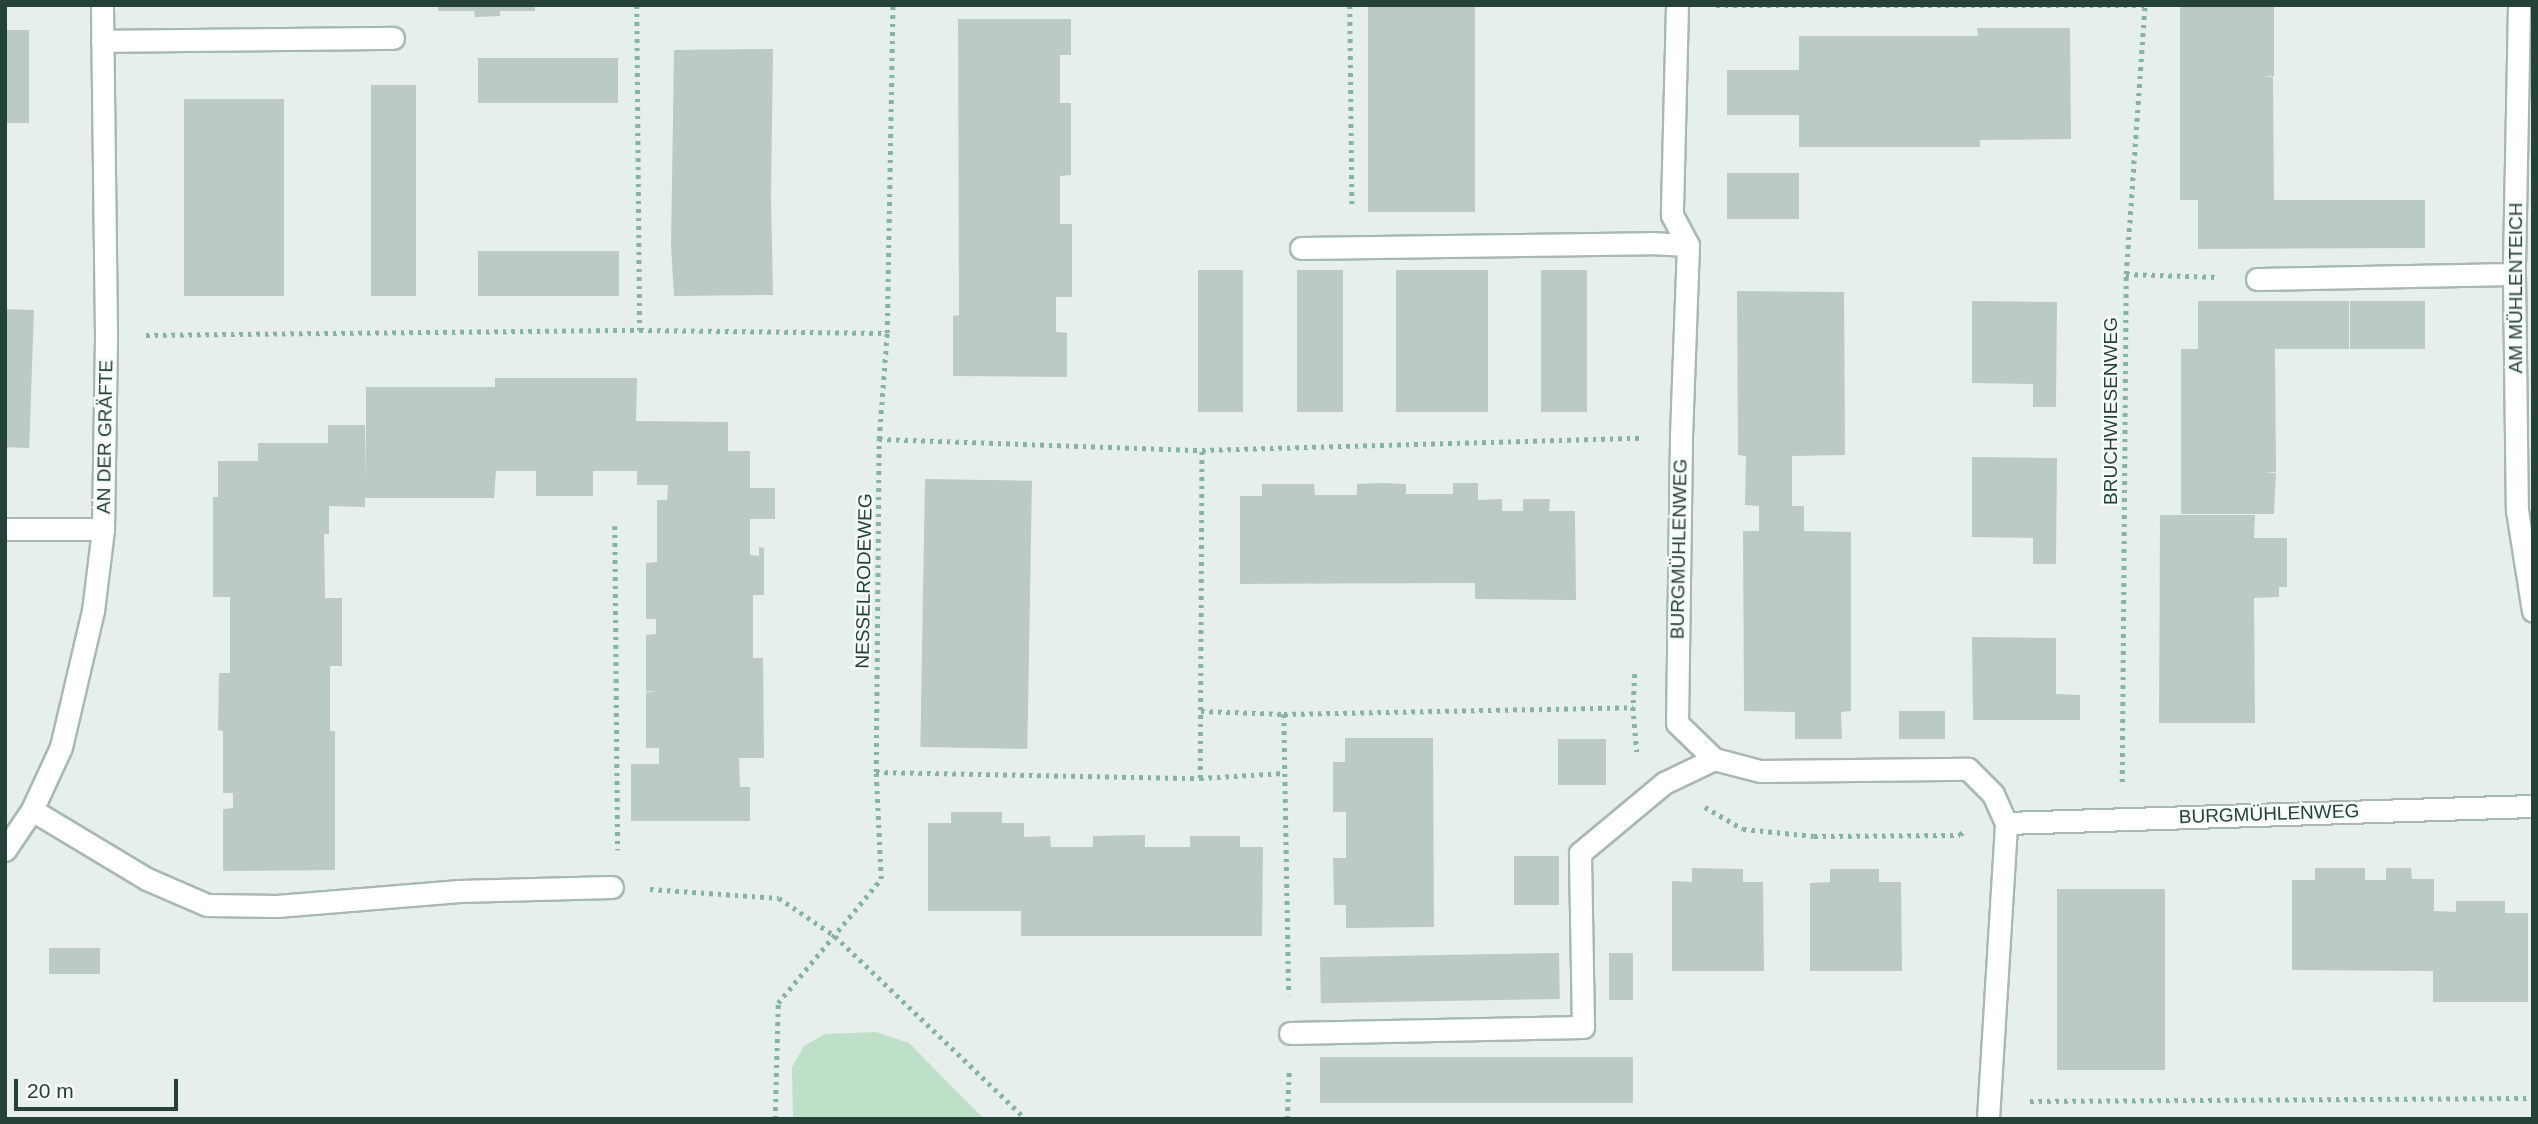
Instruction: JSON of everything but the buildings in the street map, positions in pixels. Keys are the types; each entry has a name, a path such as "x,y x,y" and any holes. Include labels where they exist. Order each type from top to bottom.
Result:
{"street":[{"name":"AN DER GRÄFTE","path":"5,850 32,810 61,747 93,611 103,529 106,335 102,5"},
{"name":"AM MÜHLENTEICH","path":"2519,5 2514,274 2517,510 2533,611"},
{"name":"BURGMÜHLENWEG","path":"1677,6 1672,215 1688,245 1681,439 1677,723 1714,759 1760,771 1968,769 1993,794 2006,823 1988,1110"},
{"path":"102,41 393,38"},
{"path":"1301,248 1650,243 1688,245"},
{"path":"2257,279 2514,274"},
{"path":"5,529 103,529"},
{"path":"1290,1033 1583,1027 1580,853 1664,783 1714,759"},
{"name":"BURGMÜHLENWEG","path":"2006,823 2533,806"},
{"path":"32,810 147,879 207,905 276,906 459,891 615,887"}],"path":[{"path":"637,5 640,331"},
{"name":"NESSELRODEWEG","path":"775,1119 778,1003 881,879 876,772 879,439 887,333 893,5"},
{"path":"1350,5 1352,246"},
{"path":"1677,6 2145,6"},
{"name":"BRUCHWIESENWEG","path":"2122,818 2126,274 2145,6"},
{"path":"2126,274 2257,279"},
{"path":"106,335 640,331 887,333"},
{"path":"879,439 1202,450 1681,439"},
{"path":"1200,778 1202,450"},
{"path":"615,526 615,887 779,898 835,936 1026,1119"},
{"path":"1201,711 1284,713 1633,707"},
{"path":"1284,713 1290,1033 1287,1119"},
{"path":"876,772 1200,778 1284,773"},
{"path":"1988,1110 2533,1098"}],"green space":[{"path":"876,1032 909,1043 984,1119 793,1119 792,1067 804,1046 825,1034"}]}
